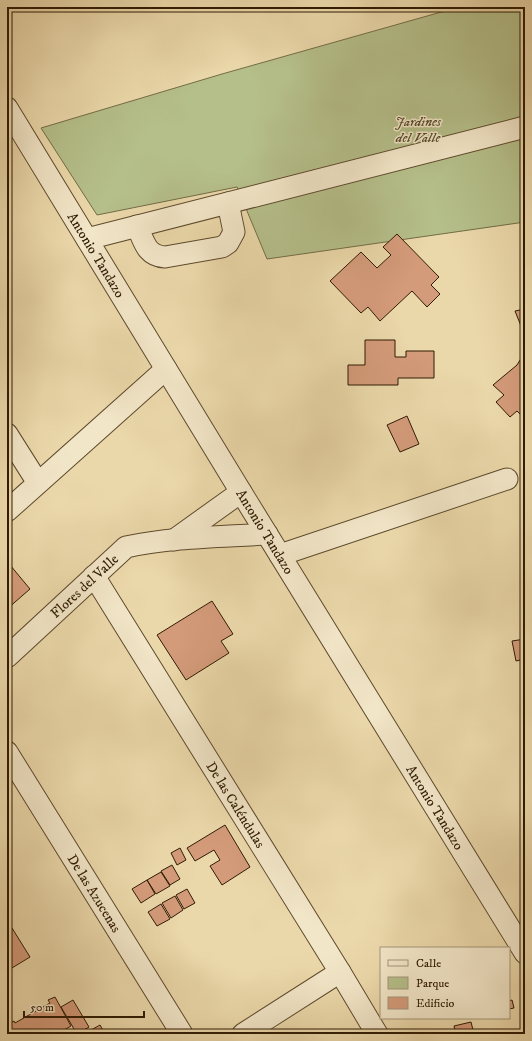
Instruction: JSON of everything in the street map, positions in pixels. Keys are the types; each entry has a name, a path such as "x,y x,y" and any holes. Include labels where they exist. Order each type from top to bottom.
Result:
{"street":[{"name":"Antonio Tandazo","path":"7,108 525,954"},
{"path":"87,239 525,127"},
{"path":"137,226 147,249 152,254 158,256 165,257 222,247 228,243 234,232 228,203"},
{"path":"7,511 166,369"},
{"path":"7,434 38,483"},
{"path":"280,555 507,479"},
{"name":"Flores del Valle","path":"174,540 241,492"},
{"name":"Flores del Valle","path":"7,657 126,547 174,540 267,534"},
{"name":"De las Caléndulas","path":"94,576 377,1034"},
{"name":"De las Azucenas","path":"7,752 182,1034"},
{"path":"243,1034 340,972"}],"green space":[{"name":"Jardines del Valle","path":"459,7 525,7 525,222 267,259 237,187 97,215 41,128 222,74"}],"building":[{"path":"397,234 439,277 431,285 440,294 427,307 412,291 380,321 368,307 361,313 330,281 361,252 377,268 391,255 383,247"},
{"path":"525,309 525,336 515,311"},
{"path":"365,340 395,340 395,357 406,357 406,351 434,351 434,378 398,378 398,385 348,385 348,365 365,365"},
{"path":"525,352 525,419 517,411 510,417 496,402 504,395 493,385 517,365"},
{"path":"407,416 419,444 400,452 387,425"},
{"path":"10,565 30,589 7,609 7,568"},
{"path":"212,601 233,634 221,641 229,653 186,680 157,635"},
{"path":"525,639 525,659 516,661 512,641"},
{"path":"225,825 250,867 222,885 210,866 220,860 214,850 195,861 187,848"},
{"path":"180,848 186,860 177,865 171,853"},
{"path":"172,865 180,879 170,885 161,871"},
{"path":"161,872 170,886 156,894 147,880"},
{"path":"147,880 155,894 141,903 132,889"},
{"path":"187,889 195,903 184,909 176,895"},
{"path":"175,896 183,910 171,918 162,903"},
{"path":"161,904 170,919 157,926 148,912"},
{"path":"12,928 30,957 7,971 7,931"},
{"path":"55,997 71,1026 57,1034 9,1034 7,1031 7,1025 14,1021 15,1023 50,1003 48,1000"},
{"path":"73,1000 89,1027 77,1034 61,1007"},
{"path":"512,1000 514,1008 510,1009 510,1001"},
{"path":"471,1022 474,1034 456,1034 454,1026"},
{"path":"100,1025 105,1034 84,1034"}]}
